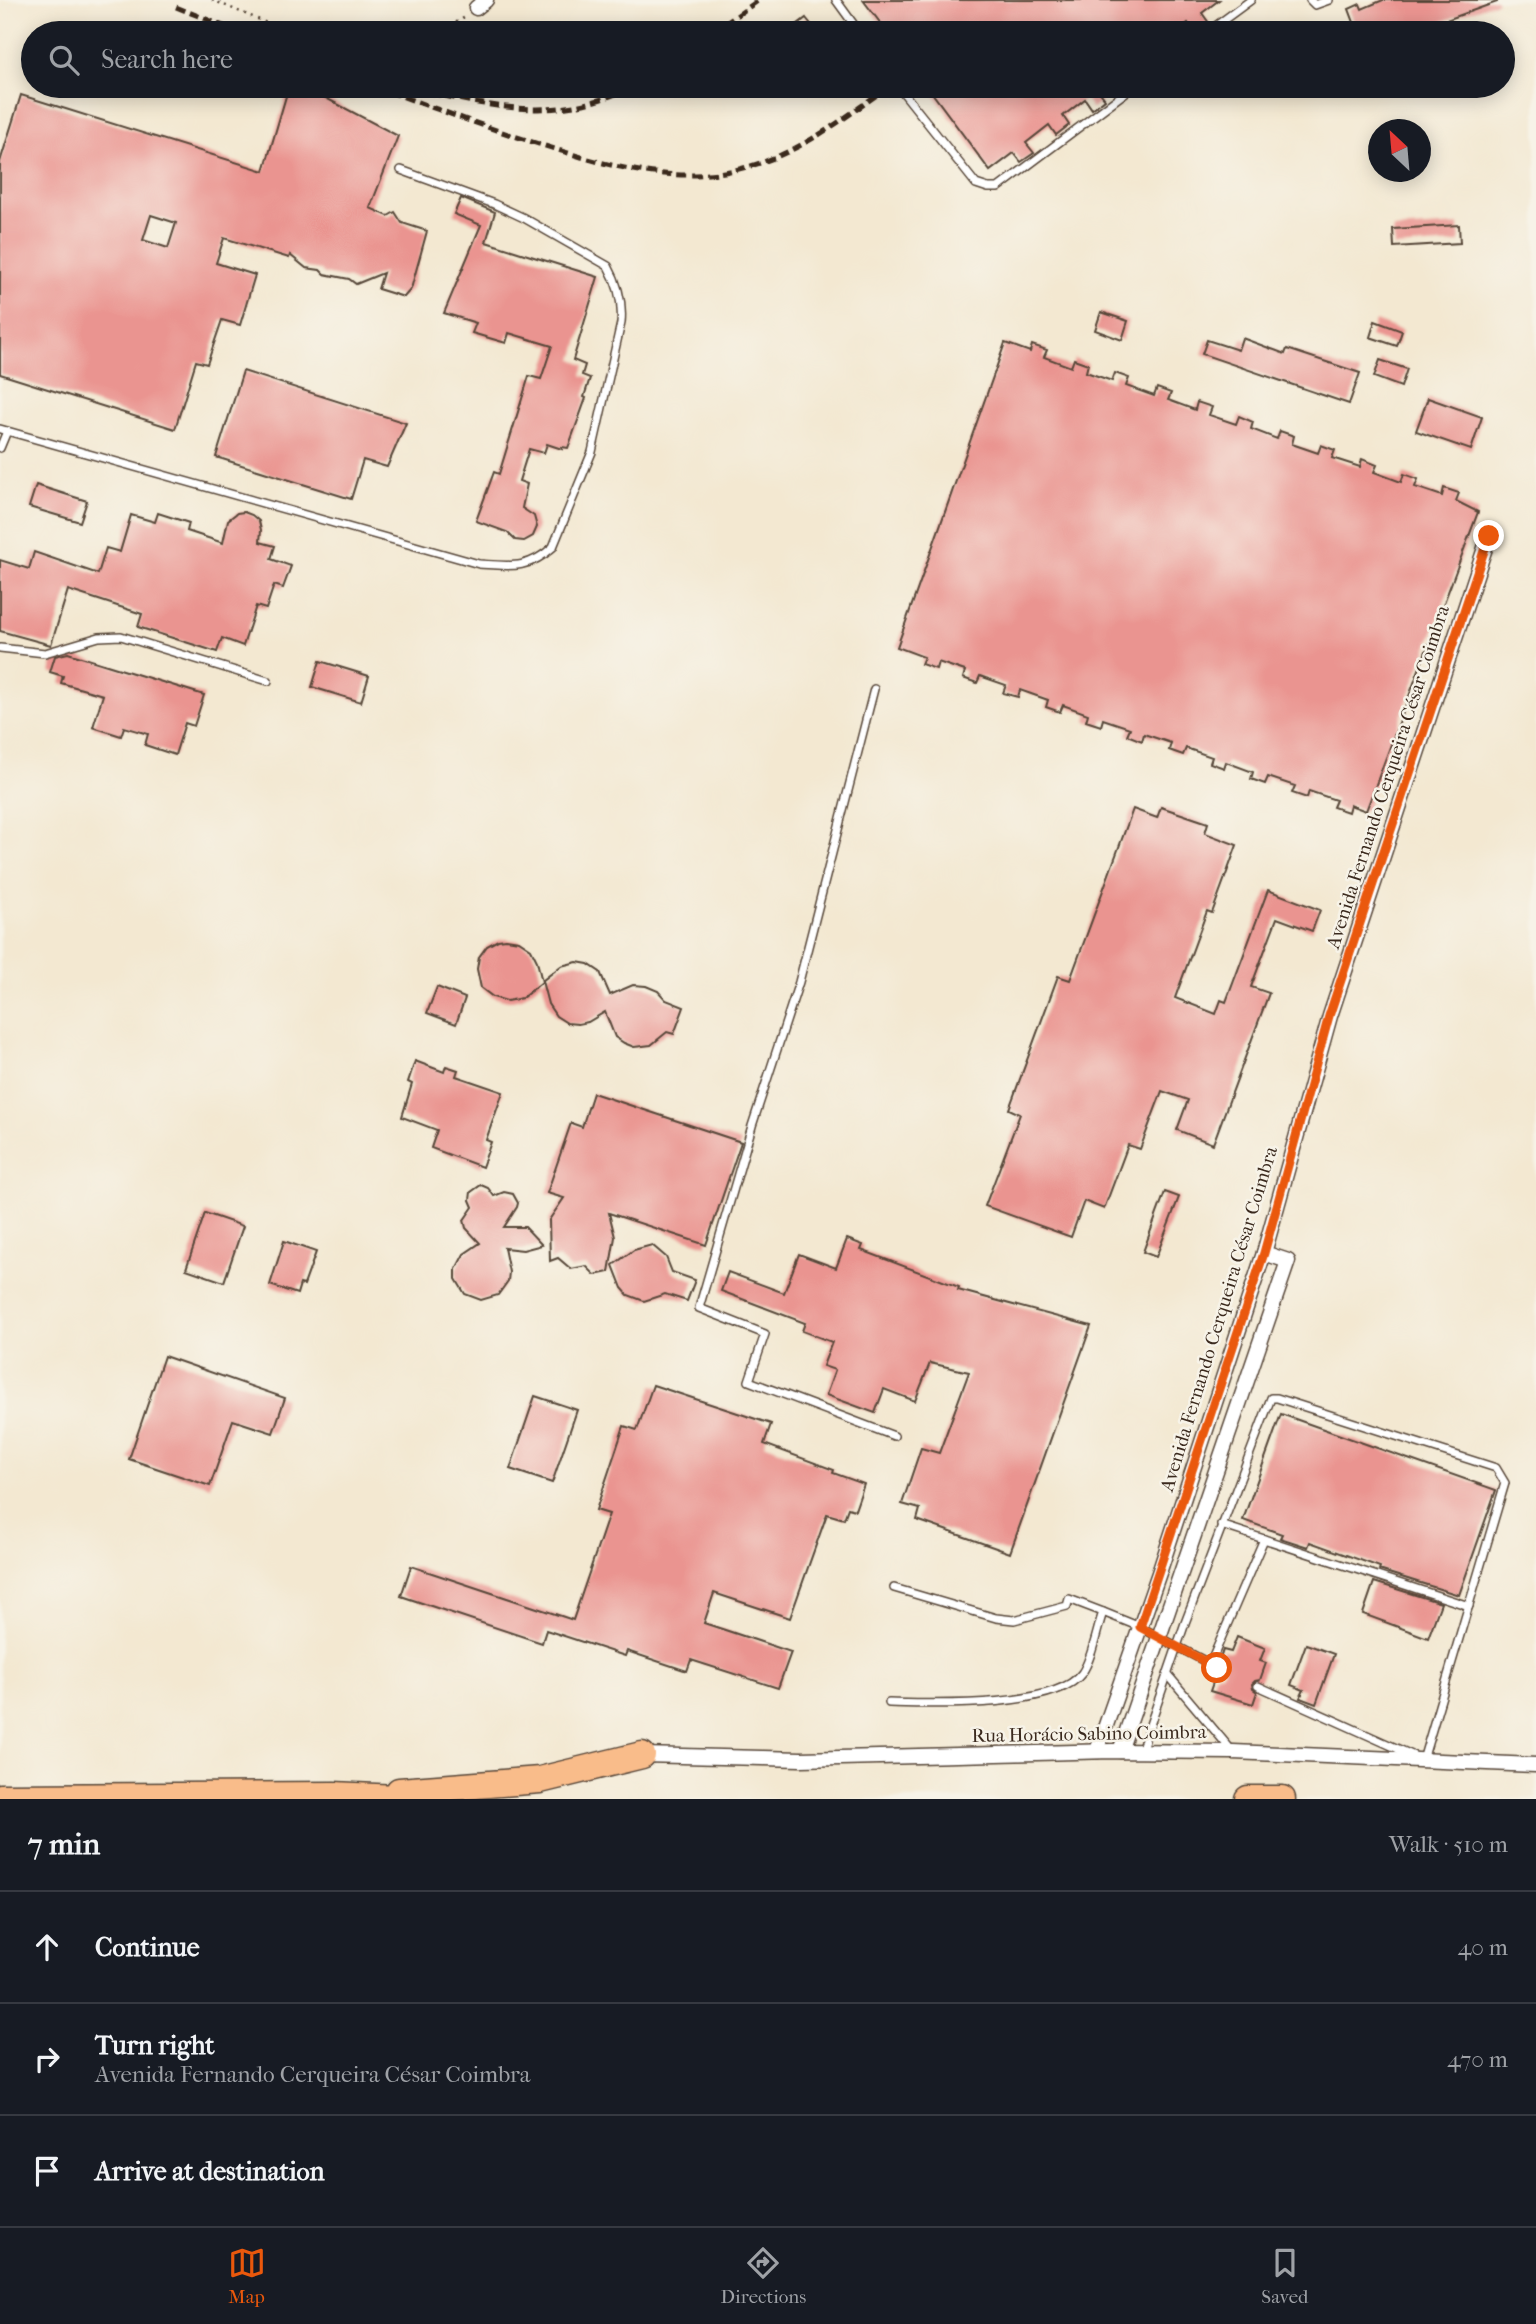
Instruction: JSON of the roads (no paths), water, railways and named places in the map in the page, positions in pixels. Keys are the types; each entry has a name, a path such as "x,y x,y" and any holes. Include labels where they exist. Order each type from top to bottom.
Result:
{"highway":[{"path":"365,1796 420,1788 540,1780 642,1755"},
{"path":"0,1797 365,1796 418,1799"},
{"path":"1248,1799 1282,1799"}],"street":[{"name":"Avenida Fernando Cerqueira César Coimbra","path":"1097,1751 1264,1253 1329,1016 1489,536"},
{"path":"1120,1751 1288,1261 1264,1253"},
{"name":"Rua Horácio Sabino Coimbra","path":"642,1755 801,1759 1097,1751 1233,1752 1536,1765"}],"lane":[{"path":"836,0 851,21"},
{"path":"1222,21 1251,0"},
{"path":"1310,0 1315,5 1329,0"},
{"path":"908,98 976,184 988,188 998,188 1118,98"},
{"path":"0,448 3,430 479,564 521,566 541,558 553,547 592,452 621,323 622,309 615,278 608,265 524,218 494,204 401,170"},
{"path":"0,648 45,653 99,637 121,636 268,681"},
{"path":"874,689 799,982 752,1126 699,1308 765,1335 749,1381 894,1436"},
{"path":"1141,1751 1221,1525 1271,1398 1496,1468 1505,1483 1423,1760 1258,1686"},
{"path":"1221,1525 1469,1606"},
{"path":"894,1588 996,1618 1014,1620 1067,1606 1069,1599 1140,1627 1214,1666 1264,1539"},
{"path":"889,1703 1011,1700 1063,1688 1083,1671 1103,1612"},
{"path":"1168,1675 1233,1752"}],"railway":[{"path":"729,21 759,0"},
{"path":"176,7 211,21"},
{"path":"408,98 598,162 653,173 680,175 737,170 766,161 830,128 872,98"},
{"path":"455,98 489,105 546,109 575,106 605,98"}]}
